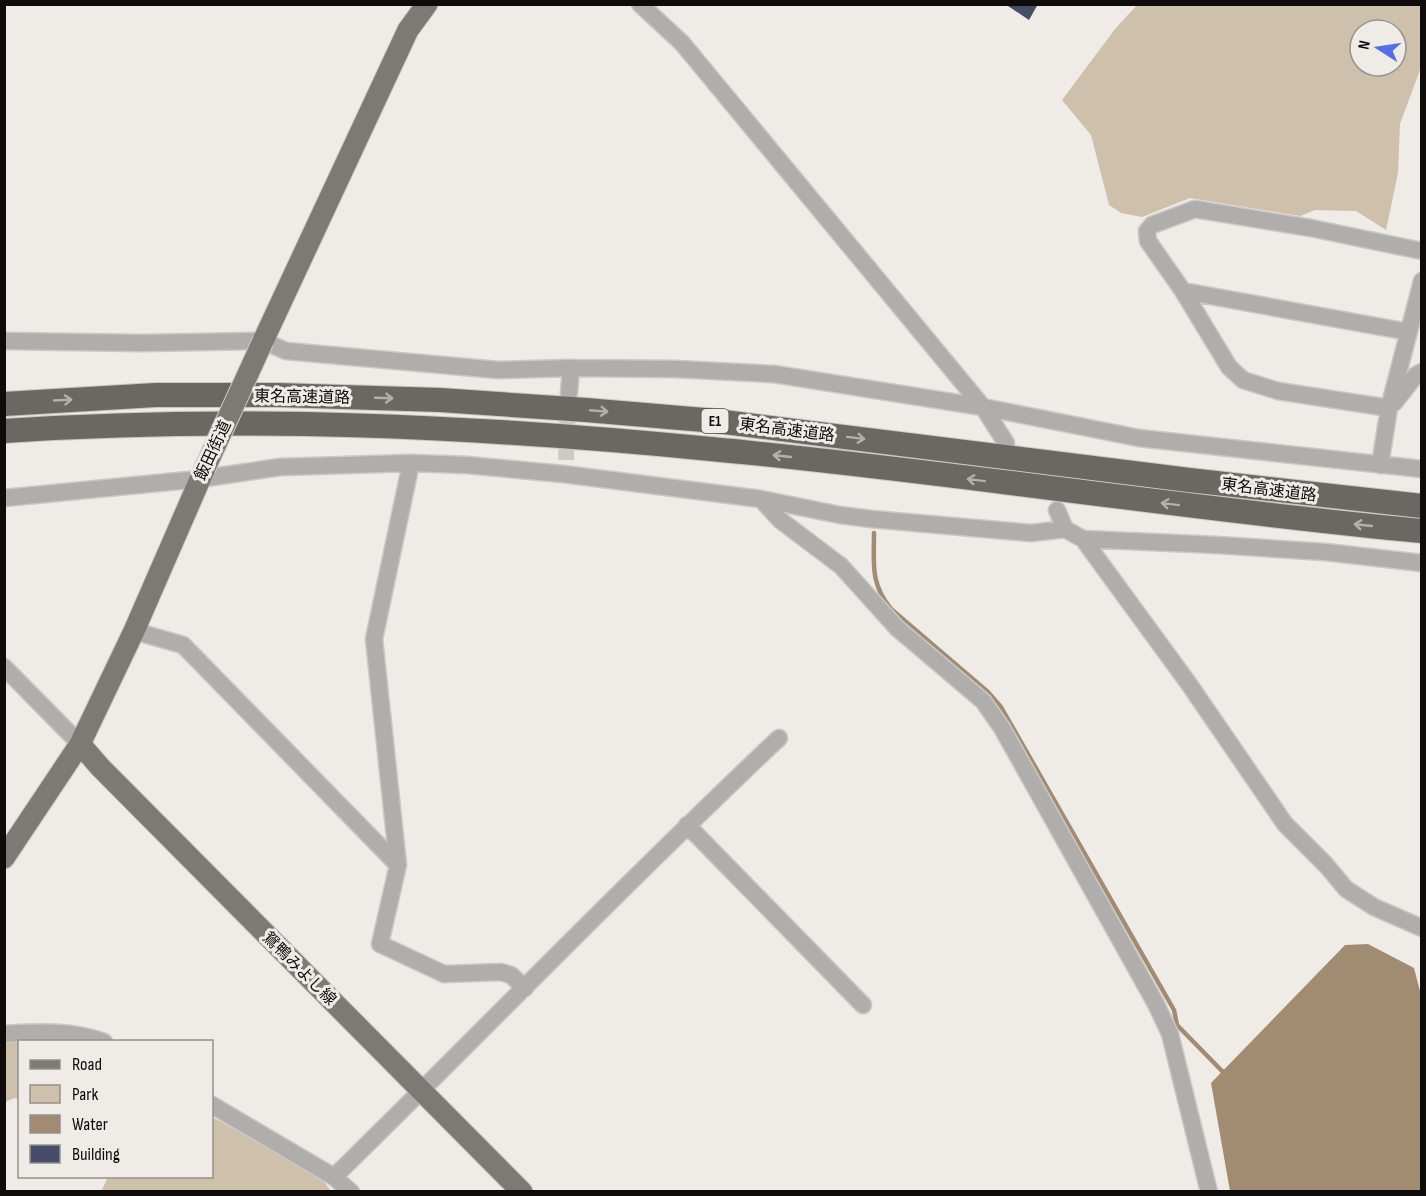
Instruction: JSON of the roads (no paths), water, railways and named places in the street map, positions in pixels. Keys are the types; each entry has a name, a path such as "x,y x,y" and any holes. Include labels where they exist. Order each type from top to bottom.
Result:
{"highway":[{"name":"東名高速道路","path":"4,404 156,395 267,395 440,400 586,410 716,421 1189,480 1422,506"},
{"name":"東名高速道路","path":"4,431 152,424 277,423 438,428 583,437 725,450 1250,513 1422,531"}],"main road":[{"name":"飯田街道","path":"4,858 80,744 134,631 202,473 408,30 427,4"},
{"name":"鴛鴨みよし線","path":"80,744 100,767 522,1191"}],"street":[{"path":"640,4 682,43 983,407 1006,443"},
{"path":"1389,408 1278,391 1243,380 1229,367 1183,291 1148,242 1148,231 1152,225 1195,209 1311,228 1422,250"},
{"path":"1380,465 1389,408 1422,281"},
{"path":"1183,291 1409,332"},
{"path":"4,341 142,343 263,341 286,351 498,370 675,369 774,374 983,407 1139,438 1422,469"},
{"path":"569,393 571,368"},
{"path":"1389,408 1416,375 1422,372"},
{"path":"411,463 374,639 398,865 380,944 444,974 501,972 511,975 525,988"},
{"path":"4,498 202,473 280,467 411,463 564,467 871,519 1030,533 1065,529 1083,539 1189,684 1285,824 1326,865 1346,889 1374,907 1422,928"},
{"path":"761,499 780,520 841,566 897,628 983,701 1002,728 1156,1004 1170,1034 1209,1191"},
{"path":"1057,510 1065,529"},
{"path":"1083,539 1325,552 1422,563"},
{"path":"134,631 183,645 398,865"},
{"path":"4,667 80,744"},
{"path":"334,1177 687,825 779,738"},
{"path":"687,825 863,1005"},
{"path":"4,1034 38,1032 77,1034 100,1040"},
{"path":"213,1106 334,1177 351,1191"}],"water":[{"path":"1368,944 1414,968 1421,995 1421,1191 1230,1191 1211,1083 1345,945"}],"waterway":[{"path":"874,533 876,582 884,600 891,609 988,692 1001,707 1174,1010 1177,1025 1227,1074"}],"tunnel":[{"path":"566,460 568,398"}]}
